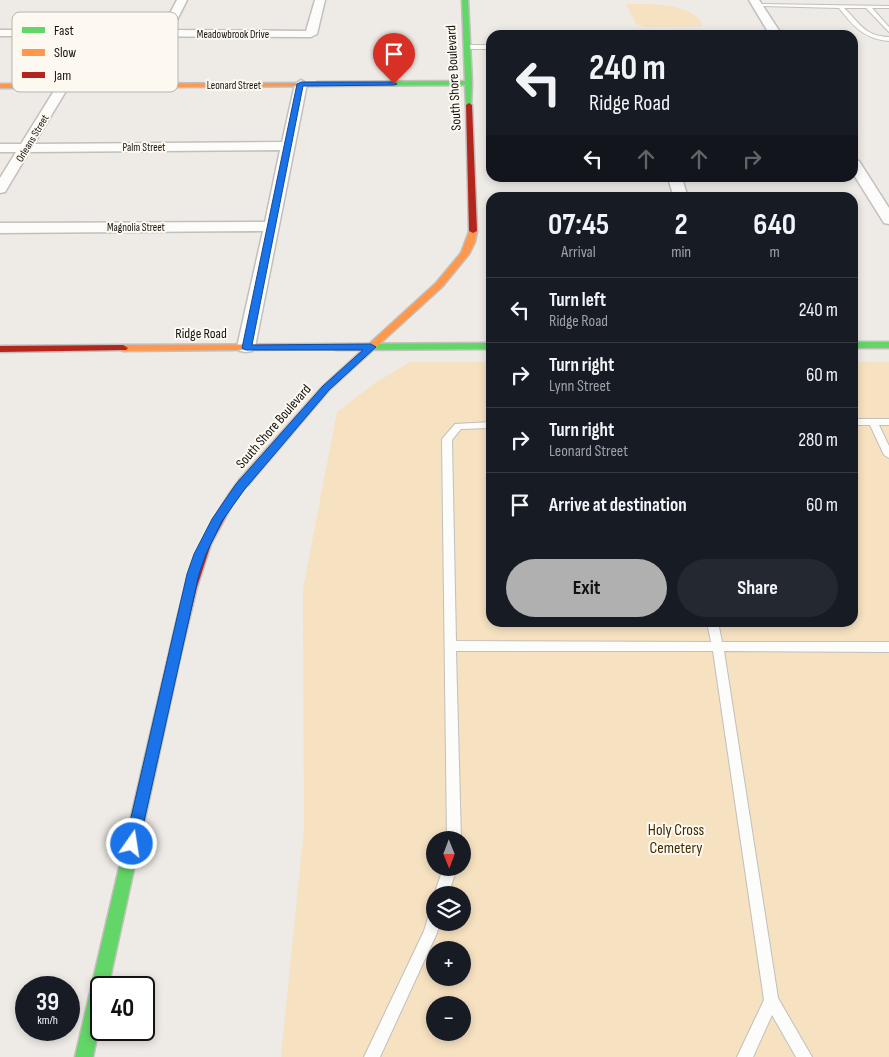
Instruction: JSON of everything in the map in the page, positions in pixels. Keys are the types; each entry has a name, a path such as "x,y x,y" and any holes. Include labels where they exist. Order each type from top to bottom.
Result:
{"street":[{"path":"176,12 182,0"},
{"name":"Meadowbrook Drive","path":"178,33 311,34 320,0"},
{"name":"South Shore Boulevard","path":"84,1057 193,574 200,554 218,519 240,487 326,388 439,285 458,264 471,242 473,229 465,0"},
{"path":"756,3 773,30"},
{"name":"Leonard Street","path":"178,85 468,83"},
{"path":"246,348 301,84"},
{"name":"Orleans Street","path":"0,189 59,92"},
{"name":"Palm Street","path":"0,148 289,146"},
{"path":"858,170 889,220"},
{"name":"Magnolia Street","path":"0,228 272,226"},
{"path":"858,345 889,344"},
{"name":"Ridge Road","path":"1,351 486,346"}],"lane":[{"path":"756,3 827,5 841,8 889,7"},
{"path":"868,7 889,30"},
{"path":"841,8 864,34 876,39 889,39"},
{"path":"467,47 486,47"},
{"path":"858,422 889,422"},
{"path":"873,422 889,455"},
{"path":"454,831 447,439 458,426 486,425"},
{"path":"713,627 718,647 771,1000 804,1057"},
{"path":"451,646 889,647"},
{"path":"372,1057 431,931"},
{"path":"745,1057 771,1000"}],"green space":[{"path":"626,4 680,8 698,18 703,26 645,27 636,24"},
{"name":"Holy Cross Cemetery","path":"410,362 486,362 486,627 858,627 858,362 889,362 889,1057 281,1057 304,829 303,589 337,412 375,383"}],"traffic: fast":[{"path":"465,0 469,105"},
{"path":"317,84 469,83"},
{"path":"858,345 889,345"},
{"path":"336,347 486,346"},
{"path":"84,1057 174,658"}],"traffic: slow":[{"path":"178,85 317,84"},
{"path":"0,86 12,86"},
{"path":"244,482 326,388 439,285 465,254 471,242 473,231"},
{"path":"123,348 336,347"}],"traffic: jam":[{"path":"469,105 473,231"},
{"path":"0,349 123,348"},
{"path":"174,658 197,565 216,523 228,502 244,482"}],"route":[{"path":"132,844 193,574 200,554 218,519 240,487 326,388 371,347 246,348 301,84 394,84"}]}
